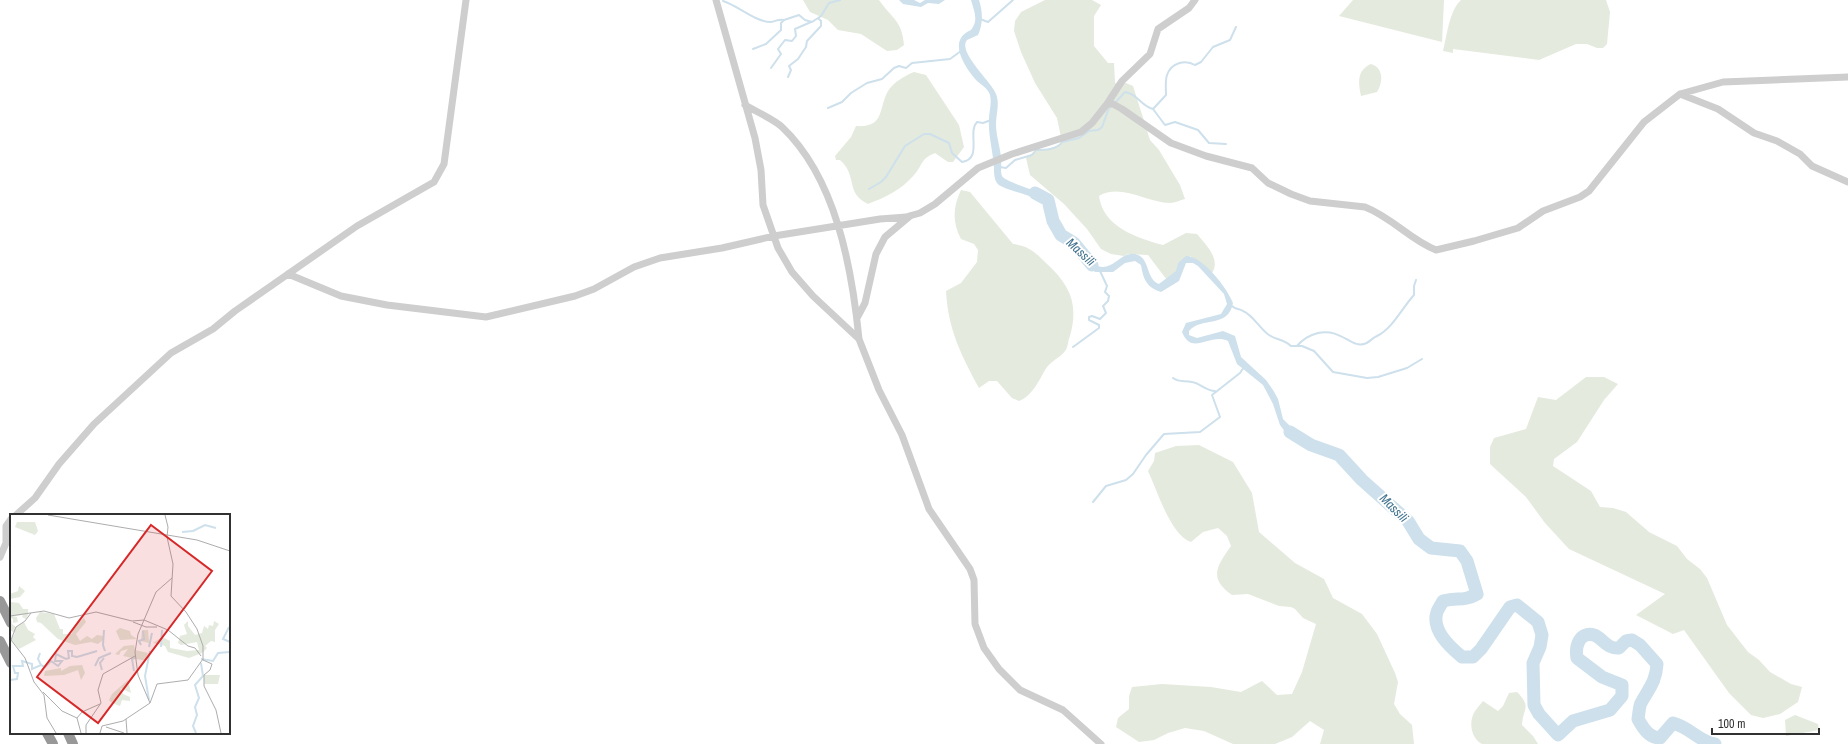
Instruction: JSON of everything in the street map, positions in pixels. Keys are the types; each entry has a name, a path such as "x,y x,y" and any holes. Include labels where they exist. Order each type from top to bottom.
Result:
{"highway":[{"path":"0,601 10,621"},
{"path":"0,641 10,661"},
{"path":"48,734 53,744"},
{"path":"69,734 74,744"}],"street":[{"path":"17,514 35,498 59,464 94,424 171,353 212,330 235,311 357,226 434,182 440,174 444,164 466,0"},
{"path":"716,0 755,138 761,170 763,205 774,236 792,272 812,296 859,339"},
{"path":"288,274 341,296 387,305 486,317 575,296 594,289 634,267 660,258 722,248 774,236 920,213 935,204 978,168 1017,152 1081,132 1092,123 1122,81 1150,54 1158,29 1189,8 1195,0"},
{"path":"1107,104 1113,104 1122,109 1170,143 1206,156 1252,168 1268,183 1290,194 1310,201 1366,207 1388,217 1409,235 1436,250 1518,228 1543,211 1580,197 1590,191 1644,122 1680,94 1723,82 1848,77"},
{"path":"1680,94 1718,109 1754,133 1777,141 1800,154 1812,166 1848,182"},
{"path":"745,105 781,125 793,138 808,159 825,191 838,226 848,262 859,339 878,390 902,435 929,509 970,569 974,580 975,624 984,648 999,669 1020,690 1064,710 1101,744"},
{"path":"857,318 865,303 876,254 885,237 912,215"},
{"path":"0,558 6,543 6,526 10,520"}],"shaded area":[{"path":"803,0 879,0 899,25 904,45 897,50 887,51 861,34 838,30 828,20 810,12"},
{"path":"1045,0 1092,0 1101,5 1094,16 1094,46 1108,63 1114,63 1115,83 1126,83 1133,86 1150,140 1159,150 1180,185 1185,199 1170,203 1125,193 1107,193 1099,196 1102,207 1107,216 1123,230 1132,235 1163,245 1186,233 1197,234 1214,257 1215,263 1212,273 1190,256 1178,263 1177,271 1167,280 1148,255 1128,254 1124,256 1111,254 1101,249 1087,229 1064,204 1030,175 1026,158 1036,150 1048,149 1060,145 1062,142 1057,118 1035,83 1021,52 1014,31 1015,21 1021,12"},
{"path":"1353,0 1444,0 1442,42 1339,16"},
{"path":"1461,0 1606,0 1610,12 1607,44 1603,48 1597,48 1587,44 1576,44 1539,60 1453,49 1453,53 1443,51 1451,17"},
{"path":"1371,64 1380,72 1381,80 1379,88 1377,92 1361,96 1359,81 1361,73"},
{"path":"914,72 926,75 959,125 964,147 953,162 948,162 935,153 930,155 924,160 914,175 904,185 887,196 868,204 856,195 849,172 840,160 836,160 835,156 851,137 856,126 865,126 876,121 888,91 893,85 903,77"},
{"path":"961,190 970,192 1013,244 1028,248 1054,271 1067,287 1073,305 1073,325 1066,350 1047,367 1031,392 1019,401 1012,398 997,381 989,381 979,388 961,353 949,318 946,291 961,283 977,262 978,250 974,244 961,239 956,227 955,208"},
{"path":"1586,377 1604,377 1618,384 1604,400 1577,442 1554,459 1553,466 1591,491 1600,507 1613,508 1626,512 1649,532 1677,546 1687,559 1700,569 1707,578 1727,625 1748,652 1759,660 1770,672 1791,684 1802,687 1798,702 1780,714 1763,718 1751,715 1729,693 1684,630 1673,634 1636,615 1665,594 1569,549 1545,523 1526,497 1490,464 1490,447 1494,438 1526,429 1538,397 1556,400"},
{"path":"1199,445 1233,462 1252,493 1259,532 1295,563 1324,579 1333,598 1362,614 1377,634 1398,682 1394,704 1400,714 1412,725 1414,744 1320,744 1324,730 1310,721 1292,737 1275,744 1233,744 1204,731 1185,728 1168,733 1154,740 1139,742 1116,727 1118,718 1129,709 1129,696 1132,687 1162,684 1211,687 1241,692 1262,681 1277,695 1292,694 1302,672 1316,624 1303,618 1295,609 1291,607 1279,606 1248,594 1232,595 1224,589 1217,577 1217,572 1222,560 1231,546 1227,536 1218,528 1203,532 1191,542 1177,531 1160,500 1148,471 1154,461 1155,453 1176,446"},
{"path":"1517,692 1522,697 1526,708 1522,725 1533,736 1538,744 1482,744 1479,742 1476,739 1471,727 1475,711 1483,701 1498,711 1503,706 1509,693"},
{"path":"1795,715 1818,724 1819,730 1786,736 1785,720"}],"water":[{"path":"899,0 914,0 920,3 925,0 945,0 939,4 928,3 921,7 903,4"},
{"path":"971,0 979,0 982,13 982,22 978,35 967,40 965,45 967,52 976,67 996,94 998,105 996,128 1001,157 1002,176 1016,184 1049,196 1051,201 1047,204 1035,198 1000,186 995,180 989,131 990,95 988,90 976,80 967,68 960,54 959,47 960,40 964,34 971,30 975,23 975,15"},
{"path":"1079,251 1095,265 1103,267 1108,266 1128,255 1138,255 1145,261 1152,278 1159,284 1176,271 1178,263 1186,256 1193,257 1207,267 1226,289 1233,303 1226,316 1194,327 1189,331 1189,335 1197,338 1223,331 1235,336 1241,357 1266,380 1278,399 1283,419 1306,439 1303,445 1286,433 1280,425 1273,404 1263,385 1237,364 1228,341 1215,339 1191,343 1186,339 1182,332 1186,323 1221,314 1227,304 1224,294 1198,266 1193,263 1186,263 1179,281 1161,292 1152,288 1146,282 1141,265 1135,261 1125,263 1113,272 1095,272 1077,253"}],"waterway":[{"path":"753,49 766,44 781,30 781,23 784,20 799,15 805,20 812,22 821,16 829,3 840,0"},
{"path":"980,19 988,22 1013,0"},
{"path":"723,1 765,21 771,22 784,20"},
{"path":"788,77 791,70 789,66 798,59 806,47 807,41 821,26 821,21 818,18"},
{"path":"771,68 781,54 778,49 785,40 792,41 796,36 795,29 811,22"},
{"path":"1115,103 1125,92 1133,95 1145,105 1153,109 1166,95 1166,77 1175,65 1183,62 1195,65 1201,62 1213,47 1230,40 1236,27"},
{"path":"828,108 842,102 851,93 867,83 882,79 894,68 899,66 906,68 912,63 950,59 961,51"},
{"path":"1000,167 1006,168 1015,160 1032,155 1036,150 1054,148 1062,142 1079,138 1089,131 1098,130 1102,127 1111,106"},
{"path":"1153,109 1165,125 1175,122 1198,130 1209,143 1226,144"},
{"path":"869,189 881,182 886,177 905,146 924,134 930,134 949,143 952,153 962,162 968,160 972,156 973,151 974,126 977,122 983,123 991,120"},
{"name":"Massili","path":"1035,193 1048,200 1053,221 1061,235 1074,243 1092,265"},
{"path":"1073,347 1099,328 1099,325 1089,320 1089,317 1092,316 1100,319 1106,313 1103,306 1108,301 1109,296 1105,292 1107,286 1100,271"},
{"path":"1297,346 1312,335 1326,332 1339,335 1355,343 1367,343 1388,328 1397,317 1414,295 1416,280"},
{"path":"1232,306 1247,313 1272,337 1286,342 1291,346 1302,346 1314,351 1333,372 1367,378 1378,377 1407,368 1422,359"},
{"path":"1093,502 1106,486 1126,480 1133,474 1146,455 1164,434 1200,432 1220,417 1212,395 1240,373 1244,367"},
{"path":"1173,378 1180,381 1189,381 1209,390 1215,391"},
{"name":"Massili","path":"1290,432 1311,445 1339,455 1362,480 1408,521 1419,539 1431,548 1460,551 1467,561 1477,594 1464,599 1443,601 1437,611 1436,619 1439,632 1443,638 1462,657 1473,657 1481,649 1510,607 1517,605 1538,622 1542,635 1540,647 1533,663 1534,705 1539,714 1558,735 1573,721 1610,710 1622,696 1622,685 1602,677 1577,658 1579,641 1585,635 1589,634 1597,636 1608,645 1615,648 1619,648 1626,641 1632,640 1640,645 1657,664 1652,685 1640,705 1638,719 1644,729 1656,738 1660,738 1673,723 1685,728 1704,740 1715,744"}]}
